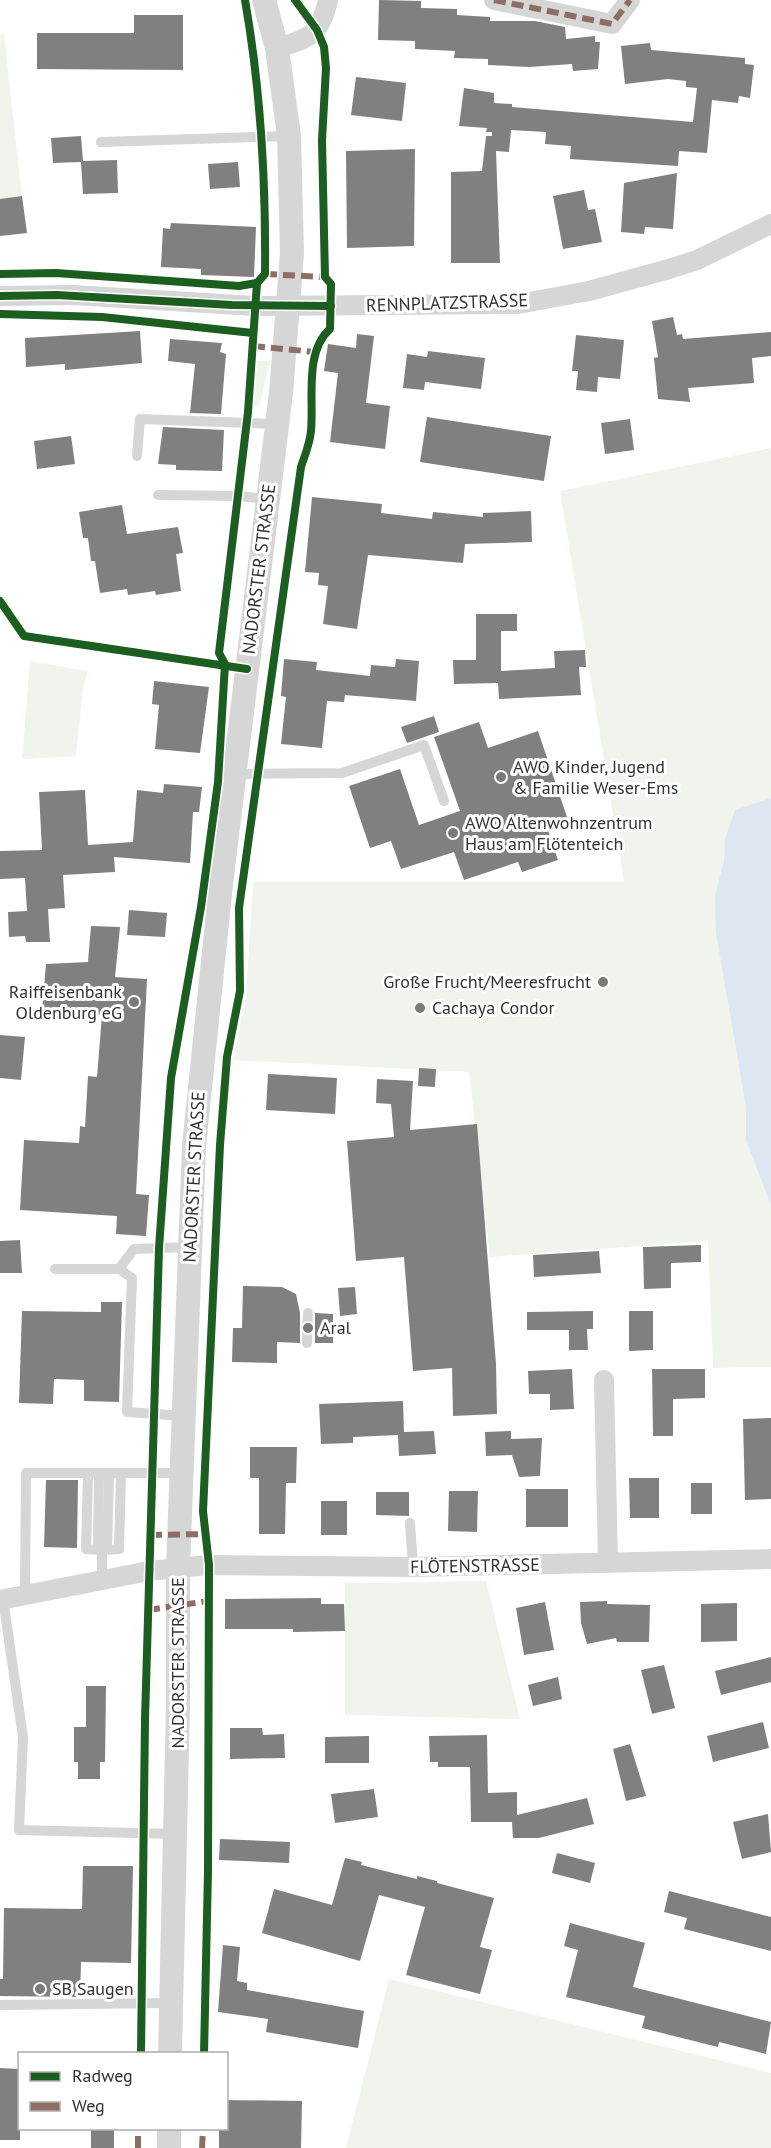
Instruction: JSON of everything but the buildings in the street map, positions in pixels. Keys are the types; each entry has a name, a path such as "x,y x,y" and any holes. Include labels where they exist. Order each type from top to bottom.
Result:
{"street":[{"name":"NADORSTER STRASSE","path":"170,2052 178,1568 190,1247 204,1035 277,424 292,254 289,136 277,48 264,0"},
{"path":"277,48 294,44 317,30 324,20 328,0"},
{"path":"494,0 612,24 630,0"},
{"name":"RENNPLATZSTRASSE","path":"0,296 73,295 289,306 518,304 590,291 669,269 696,260 771,224"},
{"path":"604,1380 608,1563"},
{"name":"FLÖTENSTRASSE","path":"1,1600 178,1568 208,1566 413,1568 771,1559"},
{"path":"169,2130 169,2148"}],"lane":[{"path":"102,142 289,136"},
{"path":"137,456 140,419 277,424"},
{"path":"158,495 239,496 267,499"},
{"path":"236,774 342,773 424,746 444,801"},
{"path":"119,1269 134,1249 190,1247"},
{"path":"55,1269 119,1269 132,1278 127,1412 185,1416"},
{"path":"307,1343 308,1313"},
{"path":"25,1595 26,1473 183,1473"},
{"path":"98,1474 83,1488 86,1549 119,1549 121,1474"},
{"path":"98,1474 102,1581"},
{"path":"410,1523 413,1568"},
{"path":"1,1600 23,1737 19,1830 175,1834"},
{"path":"0,2005 171,2003"}],"shaded area":[{"path":"4,34 22,196 0,199 0,35"},
{"path":"257,361 270,361 259,407 252,405"},
{"path":"771,448 771,1367 713,1368 708,1241 490,1257 469,1072 233,1060 246,995 253,882 624,882 560,491"},
{"path":"30,661 88,671 83,687 76,756 22,759"},
{"path":"771,798 771,1205 746,1140 746,1107 716,933 715,896 724,861 725,839 735,810"},
{"path":"486,1581 520,1719 345,1715 345,1583"},
{"path":"389,1979 771,2073 771,2148 346,2148"}],"marked path":[{"path":"494,0 612,24 630,0"},
{"path":"265,274 325,277"},
{"path":"253,346 315,352"},
{"path":"150,1535 207,1534"},
{"path":"148,1610 208,1601"},
{"path":"138,2130 138,2148"},
{"path":"202,2148 203,2130"}],"cycle path":[{"path":"141,2052 145,1719 159,1248 171,1078 201,907 218,782 225,664 219,653 248,412 257,283 265,274 265,205 261,137 255,68 245,0"},
{"path":"204,2052 208,1871 209,1565 203,1511 220,1145 227,1057 240,991 239,908 301,467 310,436 313,363 316,350 330,329 331,284 325,277 322,140 326,68 324,47 317,30 295,0"},
{"path":"0,274 56,273 239,286 257,283"},
{"path":"0,296 57,295 232,305 331,306"},
{"path":"0,314 102,317 253,333"},
{"path":"0,601 24,636 247,669"}],"place":[{"name":"AWO Kinder, Jugend & Familie Weser-Ems","path":"501,777"},
{"name":"AWO Altenwohnzentrum Haus am Flötenteich","path":"453,833"},
{"name":"Große Frucht/Meeresfrucht","path":"603,982"},
{"name":"Raiffeisenbank Oldenburg eG","path":"134,1002"},
{"name":"Cachaya Condor","path":"420,1008"},
{"name":"Aral","path":"308,1328"},
{"name":"SB Saugen","path":"40,1989"}]}
